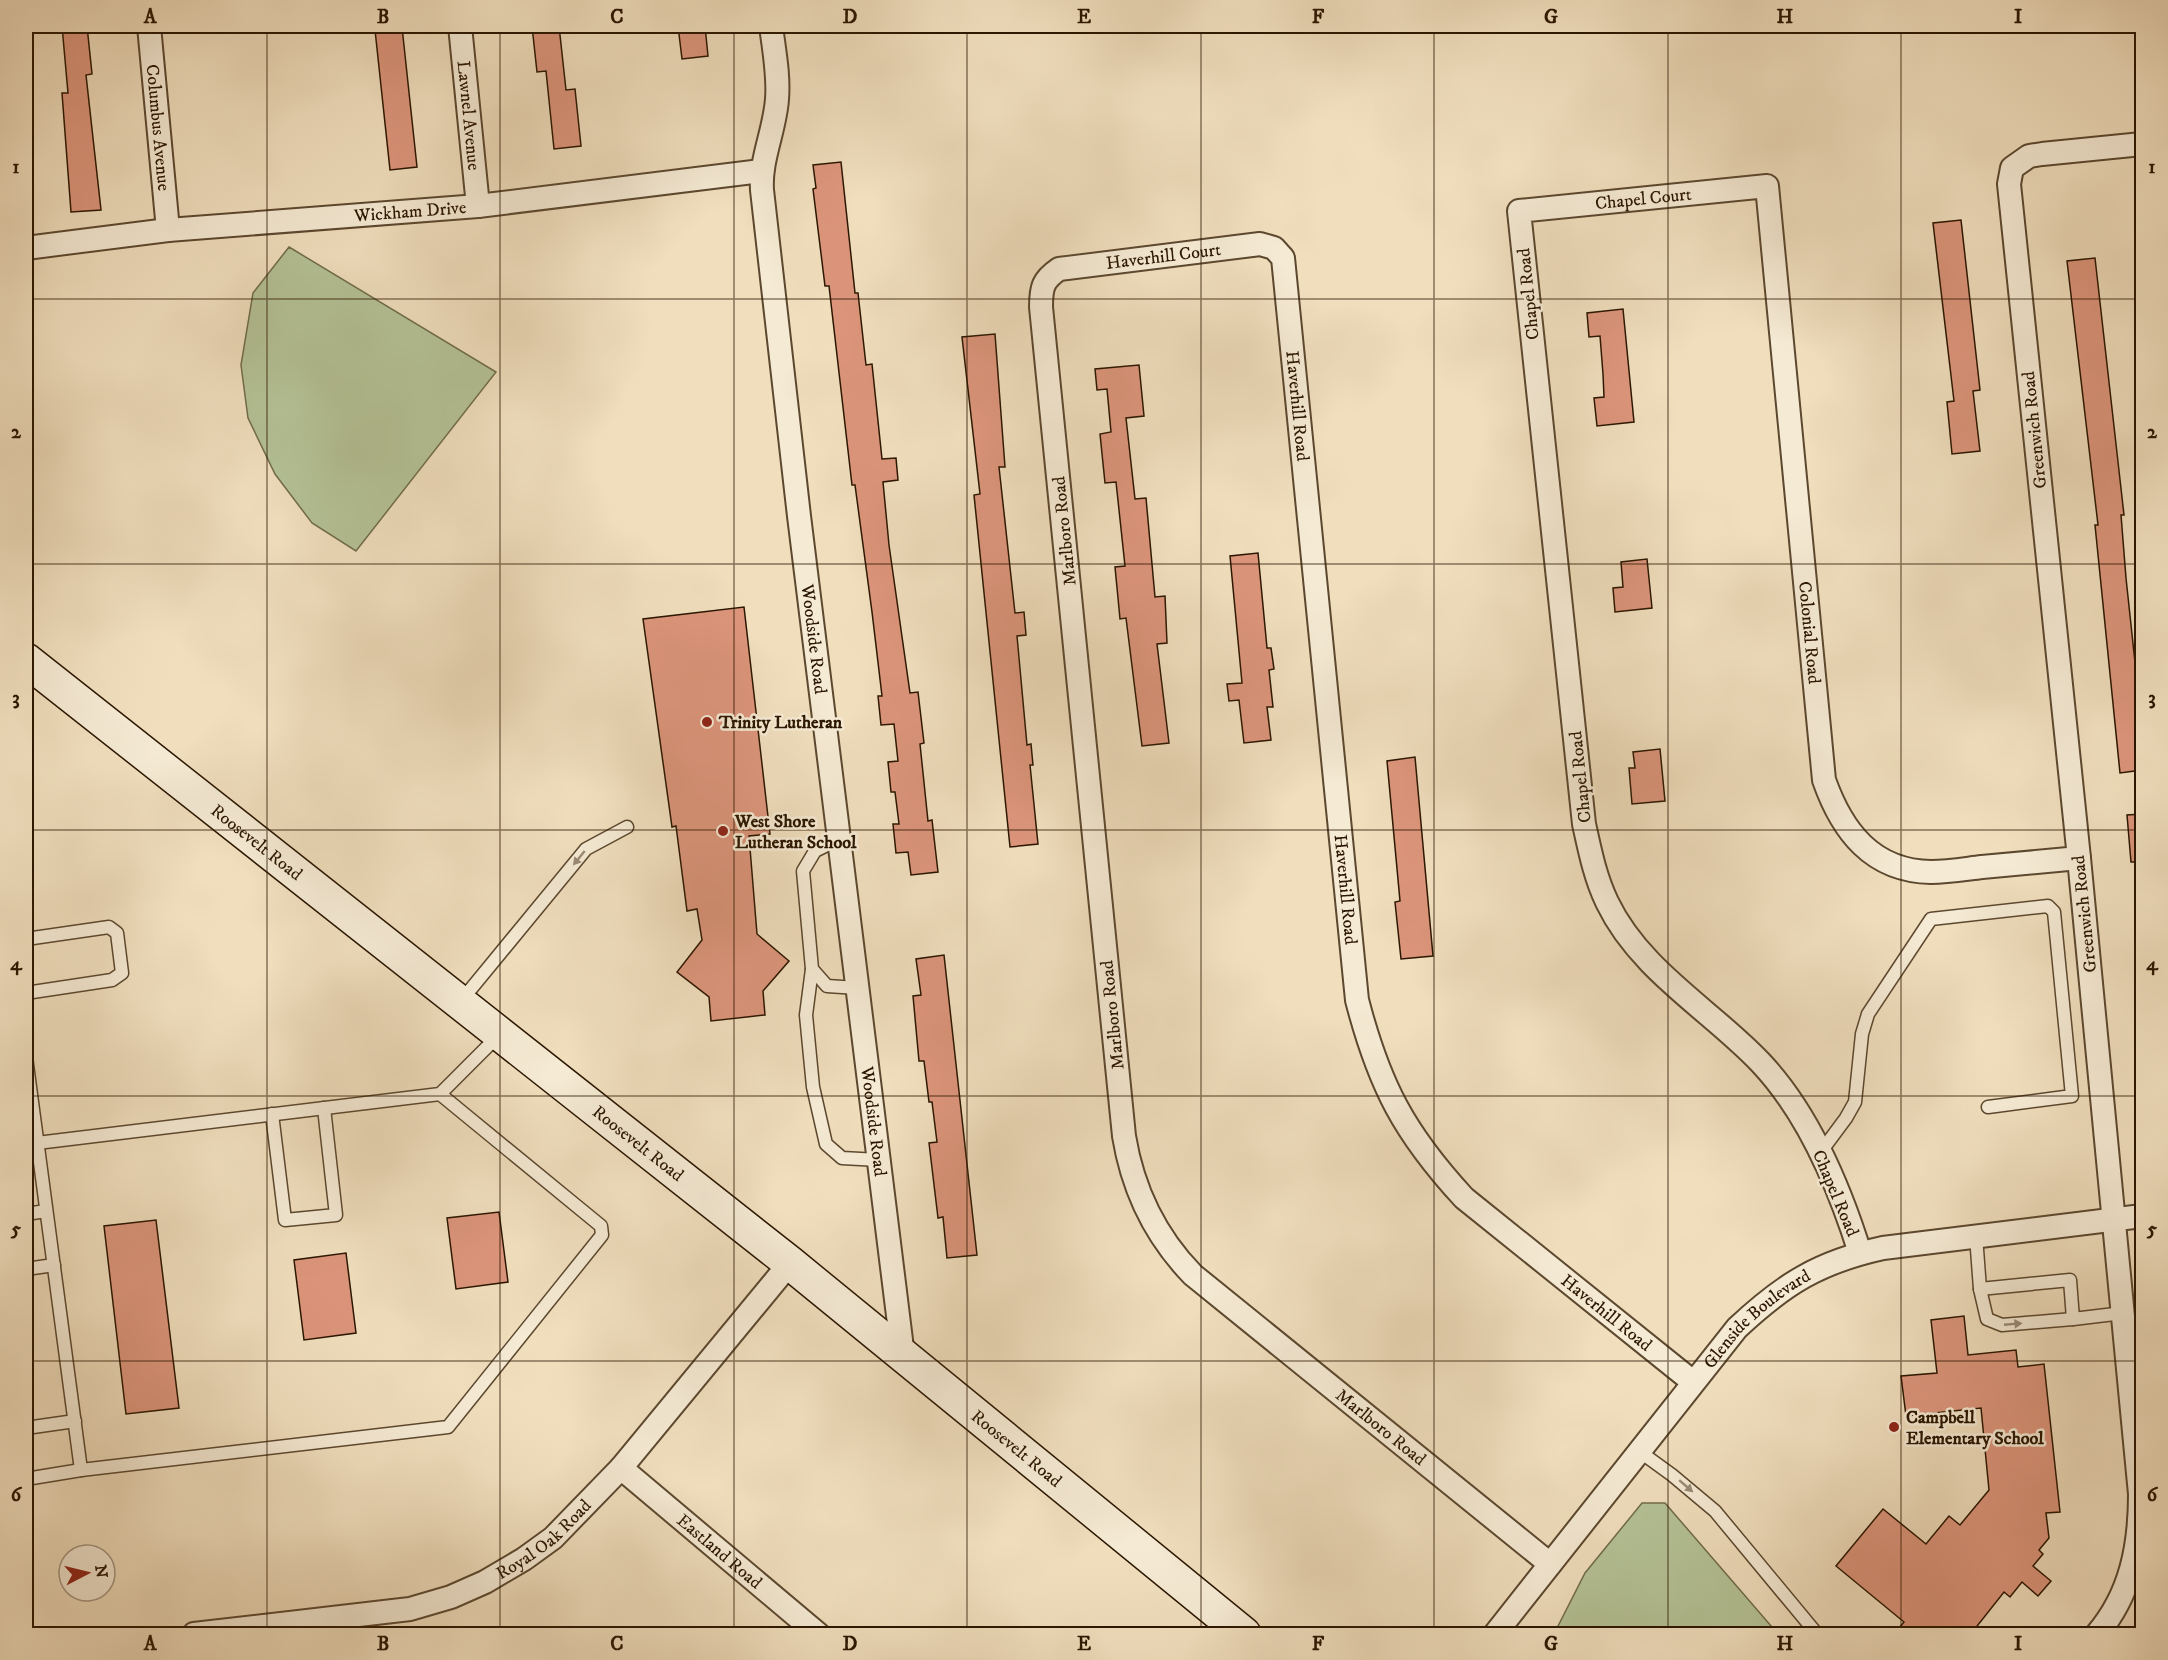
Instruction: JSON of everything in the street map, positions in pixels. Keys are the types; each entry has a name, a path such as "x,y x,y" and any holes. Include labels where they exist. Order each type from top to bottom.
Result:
{"street":[{"name":"Columbus Avenue","path":"149,26 168,230"},
{"name":"Lawnel Avenue","path":"460,26 478,206"},
{"path":"761,171 772,140 777,99 771,26"},
{"name":"Greenwich Road","path":"2097,1635 2123,1594 2136,1557 2140,1531 2140,1494 2079,858 2009,184 2012,168 2029,156 2142,144"},
{"name":"Wickham Drive","path":"26,248 168,230 478,206 761,171"},
{"name":"Woodside Road","path":"761,171 799,516 903,1356"},
{"name":"Colonial Road","path":"1767,186 1824,780 1833,806 1846,829 1865,849 1884,861 1905,867 1930,872 2079,858"},
{"name":"Chapel Court","path":"1519,211 1767,186"},
{"name":"Chapel Road","path":"1519,211 1581,795 1593,868 1608,904 1632,942 1652,965 1763,1065 1800,1116 1820,1153 1852,1227 1860,1253"},
{"name":"Haverhill Court","path":"1044,280 1059,269 1260,243 1274,248 1283,258"},
{"name":"Haverhill Road","path":"1283,258 1358,1000 1378,1070 1391,1101 1408,1131 1432,1164 1464,1198 1693,1382"},
{"name":"Marlboro Road","path":"1044,280 1041,290 1041,307 1124,1136 1128,1163 1138,1192 1151,1222 1173,1254 1193,1275 1550,1564"},
{"name":"Roosevelt Road","path":"26,660 502,1033 790,1263 1244,1635"},
{"name":"Glenside Boulevard","path":"1495,1635 1737,1328 1773,1294 1804,1274 1860,1253 2142,1216"},
{"name":"Royal Oak Road","path":"194,1635 410,1609 451,1597 485,1582 553,1538 621,1468 790,1263"},
{"name":"Eastland Road","path":"621,1468 812,1633"}],"lane":[{"path":"461,1002 586,849 627,827"},
{"path":"839,839 815,851 803,871 812,969 806,1015 813,1087 826,1144 842,1158 879,1160"},
{"path":"1820,1153 1855,1102 1862,1034 1868,1014 1931,919 2048,906 2054,912 2072,1096 1988,1107"},
{"path":"26,939 109,927 117,933 122,973 112,980 26,993"},
{"path":"812,969 828,986 858,988"},
{"path":"37,1143 440,1094 502,1033"},
{"path":"26,1057 81,1470"},
{"path":"26,1479 81,1470 448,1427 602,1235 601,1226 440,1094"},
{"path":"272,1114 285,1220 336,1215 324,1108"},
{"path":"26,1214 46,1211"},
{"path":"1976,1236 1980,1289 1987,1319 1994,1323 2002,1325 2123,1313"},
{"path":"26,1269 54,1265"},
{"path":"1980,1289 2070,1280 2073,1319"},
{"path":"26,1428 75,1421"},
{"path":"1639,1451 1715,1511 1817,1635"}],"green space":[{"path":"289,247 496,372 356,551 312,523 275,474 248,418 241,365 253,293"},
{"path":"1642,1503 1665,1503 1778,1634 1554,1634 1585,1573"}],"building":[{"path":"62,26 87,26 92,74 86,75 101,210 71,212 62,93 68,93"},
{"path":"532,26 559,26 566,90 575,89 581,146 554,149 546,71 537,72"},
{"path":"678,26 705,26 708,56 682,59"},
{"path":"402,27 417,167 390,170 375,30"},
{"path":"841,162 855,293 858,293 866,365 872,364 882,459 896,458 898,480 883,482 889,545 910,693 918,692 924,743 920,744 928,821 932,820 938,872 911,875 908,852 896,853 893,824 899,824 895,792 891,792 888,762 898,761 894,724 881,725 878,696 882,696 872,612 855,485 852,485 829,286 825,286 813,189 816,188 813,165"},
{"path":"1961,220 1980,390 1973,391 1980,451 1952,454 1947,402 1954,401 1933,223"},
{"path":"2095,258 2124,515 2121,515 2126,578 2142,728 2142,770 2120,773 2095,525 2098,525 2067,261"},
{"path":"1623,309 1634,422 1597,426 1594,398 1604,397 1600,336 1589,337 1587,313"},
{"path":"995,334 1005,467 999,467 1015,613 1024,612 1026,635 1017,636 1027,745 1031,744 1033,765 1030,765 1038,844 1010,847 974,495 980,494 962,337"},
{"path":"1139,365 1144,416 1126,418 1135,499 1146,498 1155,597 1165,596 1167,643 1157,644 1169,743 1142,746 1126,618 1120,619 1115,567 1125,566 1116,482 1105,483 1100,434 1111,432 1107,389 1097,390 1095,369"},
{"path":"1258,553 1267,648 1271,648 1274,669 1269,670 1273,707 1267,707 1271,740 1244,743 1239,700 1229,701 1227,684 1242,683 1230,556"},
{"path":"1647,559 1652,608 1615,612 1613,588 1623,587 1621,562"},
{"name":"Trinity Lutheran","path":"744,607 770,834 749,836 757,934 789,961 763,991 765,1015 711,1021 709,997 677,972 702,940 697,909 687,911 676,826 672,827 643,619"},
{"path":"1660,749 1665,801 1632,804 1629,768 1635,768 1633,752"},
{"path":"1415,757 1433,956 1401,959 1395,902 1400,901 1387,761"},
{"path":"2142,814 2142,862 2131,862 2127,815"},
{"path":"944,955 977,1255 947,1258 943,1217 938,1218 929,1143 937,1142 932,1102 929,1102 924,1061 919,1061 913,996 921,995 916,959"},
{"path":"499,1212 508,1282 456,1289 447,1218"},
{"path":"156,1220 179,1408 126,1414 104,1226"},
{"path":"346,1253 356,1333 304,1340 294,1260"},
{"path":"1964,1316 1968,1355 2016,1350 2018,1367 2044,1364 2060,1512 2046,1513 2049,1538 2039,1550 2043,1554 2033,1566 2051,1581 2038,1596 2022,1582 2010,1597 2004,1592 1970,1635 1893,1635 1904,1622 1836,1566 1883,1509 1926,1544 1949,1516 1960,1525 1989,1490 1981,1408 1906,1416 1901,1376 1937,1373 1931,1320"}],"place":[{"name":"Trinity Lutheran","path":"707,722"},
{"name":"West Shore Lutheran School","path":"723,831"},
{"name":"Campbell Elementary School","path":"1894,1427"}]}
